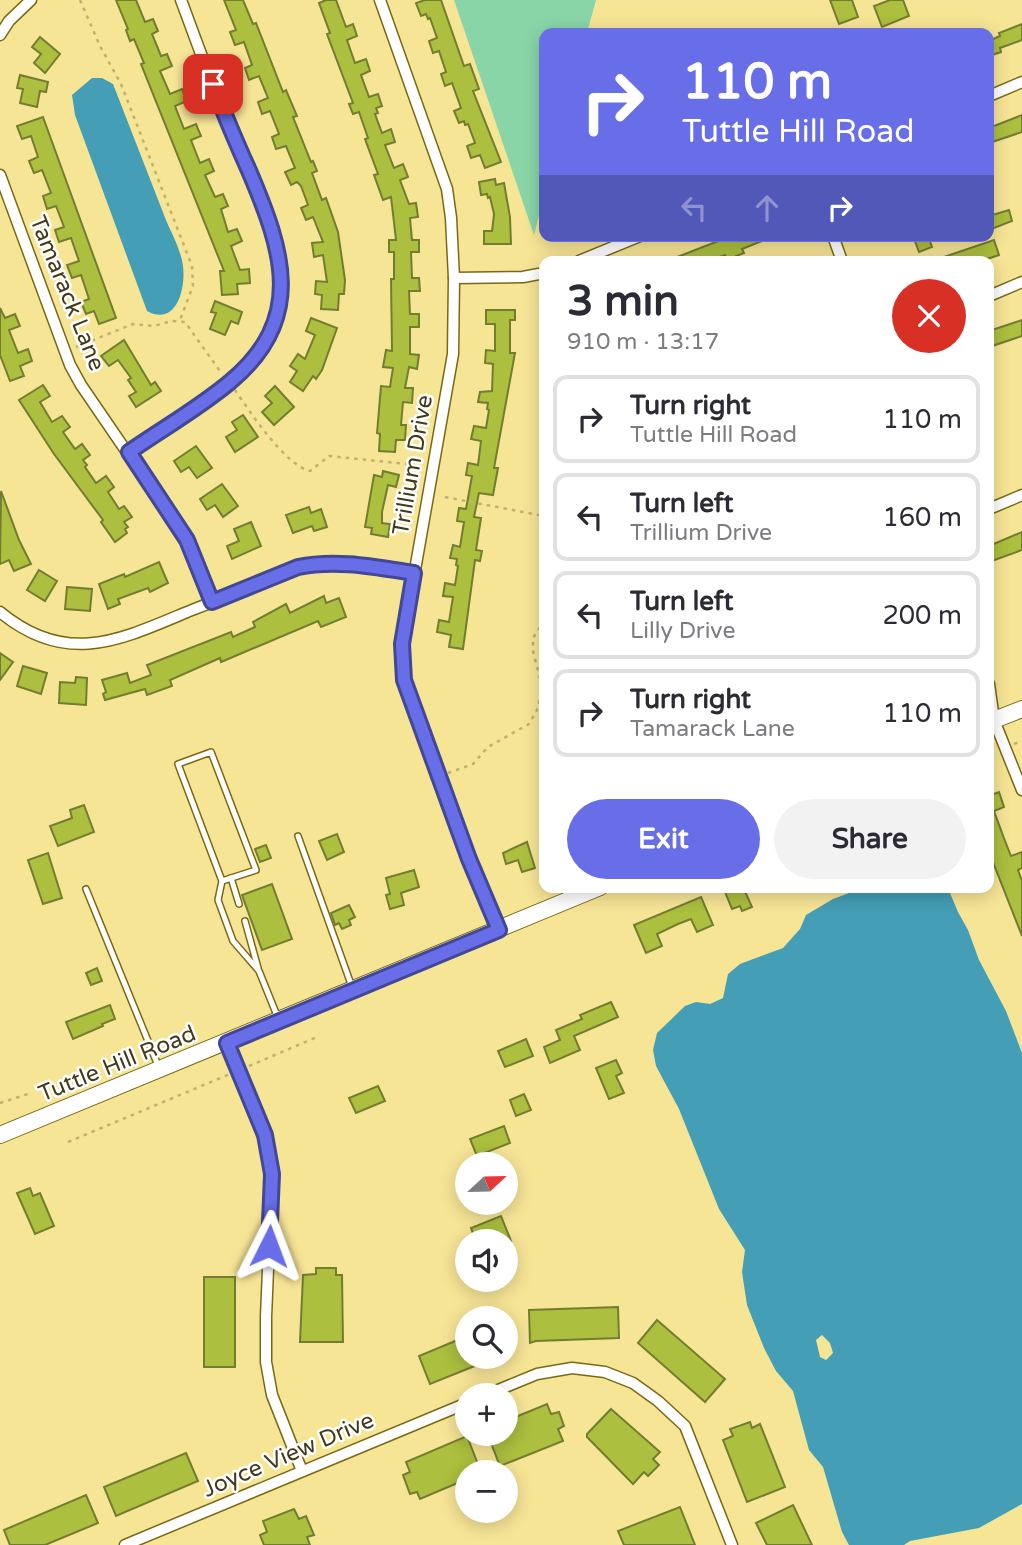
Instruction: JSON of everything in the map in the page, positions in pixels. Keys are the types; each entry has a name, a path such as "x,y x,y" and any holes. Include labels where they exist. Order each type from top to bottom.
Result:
{"main road":[{"path":"994,720 1022,709"},
{"name":"Tuttle Hill Road","path":"0,1135 586,893"}],"street":[{"path":"0,34 9,20 31,0"},
{"path":"129,452 229,383 248,365 270,332 278,306 281,268 270,220 221,106 181,0"},
{"name":"Trillium Drive","path":"380,0 447,189 454,278 453,354 402,644 402,671 408,695 499,930"},
{"path":"994,94 1022,82"},
{"name":"Tamarack Lane","path":"0,175 64,351 81,385 187,540 212,602"},
{"path":"591,256 625,242"},
{"path":"454,278 523,277 539,274"},
{"path":"994,294 1022,282"},
{"path":"994,507 1022,495"},
{"path":"0,612 44,637 91,645 128,637 311,564 334,562 414,573"},
{"path":"994,726 1022,790"},
{"path":"227,1043 265,1135 272,1174 266,1362 272,1395 302,1471"},
{"path":"515,1383 537,1374 572,1368 605,1372 634,1383 685,1426 732,1545"},
{"name":"Joyce View Drive","path":"125,1545 455,1408"}],"lane":[{"path":"222,881 256,870 211,752 178,764 222,881 218,900 233,942 259,971"},
{"path":"298,836 353,990"},
{"path":"231,878 239,904"},
{"path":"86,889 160,1070"},
{"path":"245,921 259,971 279,1021"}],"path":[{"path":"80,0 100,46 121,84 192,266 193,286 180,320"},
{"path":"64,351 133,324 154,326 180,320 185,322 281,449 302,469 310,471 329,456 416,465"},
{"path":"444,497 539,515"},
{"path":"539,629 533,638 533,652 539,675"},
{"path":"439,777 473,764 488,747 529,724 539,703"},
{"path":"68,1142 317,1037"},
{"path":"0,1102 31,1093"}],"green space":[{"path":"454,0 596,0 588,28 539,28 539,216 534,235"}],"water":[{"path":"92,78 102,78 113,84 180,253 184,275 181,295 172,310 165,314 157,315 147,311 75,115 72,95"},
{"path":"849,893 950,893 979,960 1006,1011 1022,1053 1022,1504 979,1528 910,1541 904,1545 849,1545 842,1532 823,1467 809,1450 793,1391 776,1371 747,1305 742,1272 745,1250 719,1209 679,1109 656,1066 653,1050 657,1033 685,1006 696,1002 710,1004 723,998 728,974 740,964 783,948 800,929 806,915","holes":["822,1335 830,1343 833,1353 826,1360 820,1357 816,1340"]}],"building":[{"path":"116,0 136,0 145,22 153,19 158,31 152,34 161,56 167,54 172,66 160,71 170,94 182,89 187,101 175,106 184,129 196,124 201,136 191,140 200,163 209,159 214,171 205,175 215,197 223,194 228,206 221,209 228,232 237,229 242,241 231,246 240,270 249,269 250,283 237,284 238,294 222,295 220,271 224,271 141,64 144,63 134,39 130,41"},
{"path":"224,0 243,0 253,24 256,23 283,92 286,90 297,116 293,117 317,171 312,173 322,200 326,198 338,232 345,280 344,294 339,294 338,310 321,309 322,295 315,294 316,281 327,282 323,255 314,257 312,243 323,242 313,217 306,220 301,208 308,205 301,186 297,182 291,185 285,172 295,168 286,146 276,149 272,137 279,134 270,111 262,114 258,102 268,98 259,76 249,80 245,68 252,65 244,42 235,45 230,32 236,30"},
{"path":"336,0 346,27 353,24 357,36 347,40 355,63 366,59 370,71 361,75 369,97 378,94 382,106 376,108 378,113 375,114 382,133 391,129 395,142 385,145 394,168 403,164 408,177 400,180 409,204 416,203 418,217 410,218 412,240 419,240 419,252 411,252 412,278 419,278 420,291 409,291 410,314 419,314 419,327 410,327 410,354 419,355 417,369 409,367 405,388 413,388 412,403 403,402 401,425 406,425 405,440 396,440 395,452 379,451 380,434 377,433 381,386 390,387 393,368 383,367 386,350 392,351 391,279 394,279 394,252 389,252 389,240 396,240 391,197 383,200 374,175 378,174 365,139 368,138 359,112 353,114 349,104 353,103 327,34 330,33 319,3"},
{"path":"441,0 464,66 470,64 479,89 473,91 501,162 485,168 480,155 471,158 467,146 475,143 468,124 465,125 464,121 459,123 454,111 461,108 452,83 445,86 441,74 446,72 439,51 433,53 429,41 437,38 430,18 428,19 426,14 421,16 416,3"},
{"path":"830,0 852,0 858,17 839,24"},
{"path":"890,0 903,0 909,16 882,27 874,6"},
{"path":"1022,24 1022,40 1000,48 1001,52 994,54 994,39 1000,36 999,33"},
{"path":"40,37 60,54 45,73 34,63 41,54 32,47"},
{"path":"20,75 48,82 46,92 40,91 37,107 20,103 23,89 17,88"},
{"path":"1022,115 1022,132 994,141 994,126"},
{"path":"43,117 116,318 99,324 94,311 86,314 81,302 89,299 81,275 72,278 67,265 79,261 71,238 59,242 55,230 64,227 56,206 47,209 43,196 51,193 42,170 34,173 29,161 38,157 31,136 22,139 17,126"},
{"path":"495,179 496,185 504,183 511,244 484,244 484,231 492,231 494,214 490,197 488,198 487,194 481,195 479,182"},
{"path":"1009,210 1012,221 994,228 994,214"},
{"path":"994,240 999,255 994,257 947,256"},
{"path":"716,242 760,242 742,249 744,253 736,256 680,256"},
{"path":"915,242 930,242 932,247 919,252"},
{"path":"215,301 242,312 238,324 231,321 225,335 210,329 216,313 211,312"},
{"path":"0,308 5,318 15,314 20,326 9,330 18,353 28,349 32,361 20,366 24,376 10,381 0,355"},
{"path":"486,310 515,310 515,320 510,320 510,353 515,353 494,468 498,468 493,495 479,493 474,517 481,518 476,550 482,551 480,561 475,560 463,649 449,647 451,635 437,632 439,620 449,622 453,597 443,596 445,583 455,585 457,559 450,558 453,545 460,547 464,522 457,521 459,508 466,509 472,476 466,475 468,463 478,465 481,441 471,439 474,426 486,428 488,403 478,402 480,392 492,391 493,364 485,363 486,350 495,351 495,324 486,324"},
{"path":"311,318 337,328 322,370 316,379 313,376 303,391 290,382 297,371 290,366 298,354 305,359 315,335 306,331"},
{"path":"1022,320 1022,336 994,345 994,329"},
{"path":"124,340 151,385 155,382 161,391 136,407 129,396 136,392 128,380 131,378 118,360 109,366 101,356"},
{"path":"43,385 50,396 40,402 52,422 62,416 70,427 63,432 75,449 82,444 90,455 83,460 96,483 106,476 114,487 108,492 119,509 124,506 132,517 124,522 128,527 125,529 127,533 115,542 101,522 103,520 54,454 19,400"},
{"path":"275,386 294,407 274,425 262,412 272,403 265,396"},
{"path":"243,415 258,437 235,452 226,437 237,430 232,422"},
{"path":"196,446 212,468 197,478 189,467 181,472 174,461"},
{"path":"383,471 399,475 396,487 388,485 382,512 382,523 390,524 388,537 371,534 372,528 365,527 374,475 382,477"},
{"path":"222,484 238,506 223,517 215,505 207,510 200,499"},
{"path":"1,491 31,564 14,571 9,560 0,564"},
{"path":"309,507 311,513 321,509 327,527 314,531 312,526 293,533 286,515"},
{"path":"251,522 261,546 232,559 227,546 239,541 234,529"},
{"path":"1022,532 1022,550 994,560 994,544"},
{"path":"159,562 168,583 150,592 148,588 118,599 120,604 108,609 99,584 124,574 125,577"},
{"path":"39,570 57,581 45,601 27,590"},
{"path":"67,587 92,589 90,611 65,609"},
{"path":"324,596 326,603 339,598 346,617 321,627 318,621 221,662 220,658 170,680 172,686 147,695 145,689 105,700 103,694 106,692 102,680 127,673 130,683 151,675 147,665 231,632 233,637 255,627 253,622 286,604 290,613"},
{"path":"0,653 13,662 0,680"},
{"path":"23,666 47,673 41,694 17,686"},
{"path":"76,677 87,678 86,705 59,703 60,682 75,683"},
{"path":"999,792 1004,807 994,811 994,794"},
{"path":"84,805 94,832 58,846 50,826 72,818 70,810"},
{"path":"994,811 1011,856 1022,852 1022,868 1018,870 1022,881 1022,936 994,865"},
{"path":"337,834 344,852 327,860 319,841"},
{"path":"527,842 535,868 522,872 518,860 506,864 503,853"},
{"path":"266,845 271,858 260,862 255,849"},
{"path":"48,853 62,898 43,904 28,860"},
{"path":"414,870 419,887 401,893 404,905 390,909 386,895 390,894 386,878"},
{"path":"272,884 292,939 262,950 242,895"},
{"path":"725,893 746,893 752,907 742,911 740,906 732,909"},
{"path":"701,897 713,925 697,932 691,919 678,924 657,934 662,946 646,953 634,925"},
{"path":"349,905 355,917 349,920 351,925 342,929 339,923 335,925 331,913"},
{"path":"97,968 102,981 91,985 86,973"},
{"path":"611,1002 618,1017 574,1036 580,1050 550,1063 544,1047 560,1040 556,1030 582,1019 580,1015"},
{"path":"110,1005 115,1019 73,1039 66,1022"},
{"path":"526,1039 533,1056 505,1067 498,1051"},
{"path":"616,1060 622,1073 616,1076 624,1093 609,1099 596,1068"},
{"path":"378,1086 385,1101 356,1113 349,1098"},
{"path":"524,1094 531,1110 516,1116 510,1100"},
{"path":"504,1126 510,1143 487,1152 475,1152 470,1139"},
{"path":"30,1188 33,1196 40,1193 54,1226 35,1234 17,1193"},
{"path":"501,1216 506,1229 471,1229"},
{"path":"316,1268 336,1268 336,1275 342,1275 343,1342 300,1342 303,1275 316,1274"},
{"path":"204,1277 235,1277 235,1367 204,1367"},
{"path":"618,1307 619,1338 530,1343 529,1310"},
{"path":"657,1320 725,1379 705,1402 638,1343"},
{"path":"455,1341 455,1369 467,1369 430,1384 419,1356"},
{"path":"547,1404 551,1414 559,1412 564,1426 558,1429 563,1441 515,1460 498,1460 492,1446 518,1446 518,1416"},
{"path":"611,1409 660,1452 653,1459 659,1465 648,1476 644,1472 633,1484 587,1437"},
{"path":"750,1422 752,1428 760,1424 785,1487 747,1502 723,1440 733,1436 730,1429"},
{"path":"455,1441 455,1446 471,1446 476,1460 455,1460 455,1484 420,1499 417,1492 410,1494 403,1475 410,1472 406,1462"},
{"path":"186,1453 198,1481 116,1516 104,1487"},
{"path":"86,1495 98,1523 45,1545 10,1545 4,1530"},
{"path":"793,1505 812,1545 767,1545 756,1523"},
{"path":"680,1507 695,1545 624,1545 618,1531"},
{"path":"294,1509 299,1519 306,1516 314,1535 307,1537 310,1545 264,1545 260,1535 267,1532 263,1521"}],"route":[{"path":"213,84 275,234 281,268 278,306 270,332 248,365 229,383 129,452 187,540 212,602 311,564 334,562 414,573 402,644 404,680 469,859 499,930 227,1043 265,1135 272,1174 269,1246"}]}
